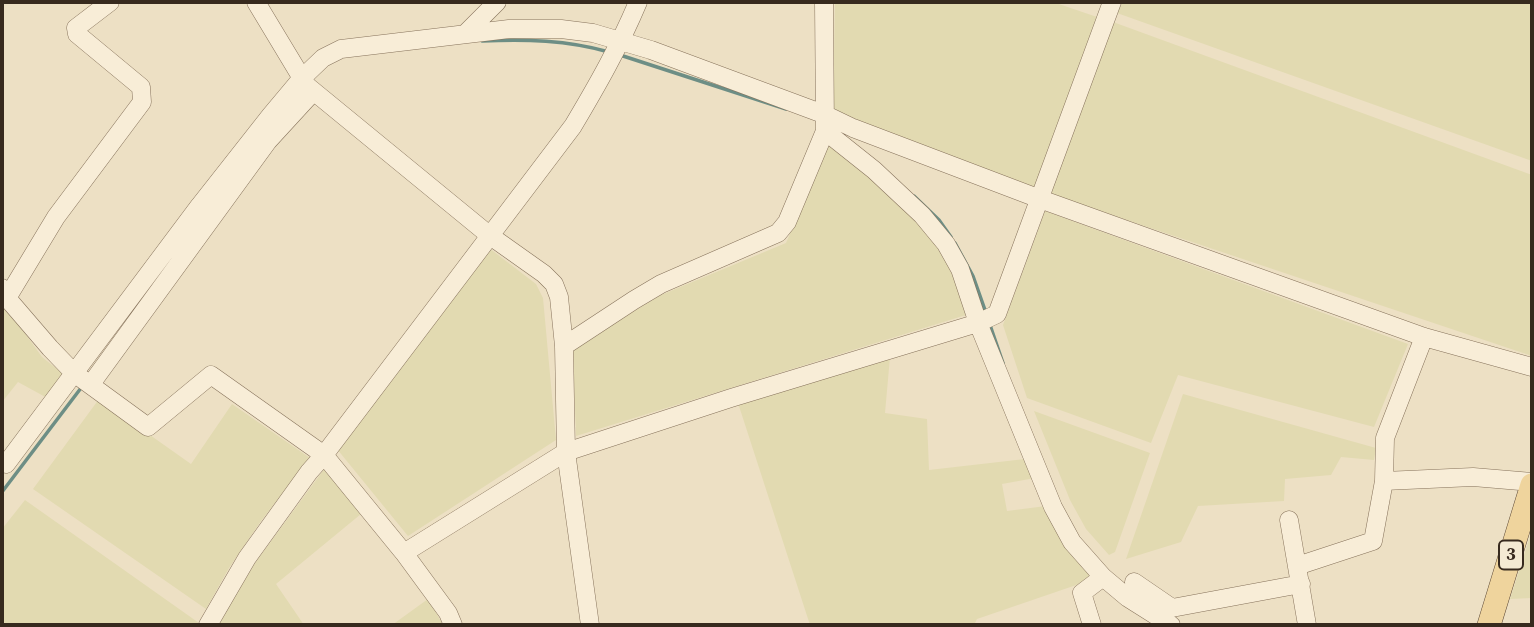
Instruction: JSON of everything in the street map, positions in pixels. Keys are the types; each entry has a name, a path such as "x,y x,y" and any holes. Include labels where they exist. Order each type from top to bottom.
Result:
{"main road":[{"name":"3","path":"1489,625 1532,483"}],"street":[{"path":"110,2 76,29 77,34 141,87 142,102 56,217 4,293 50,348 75,373 148,427 211,375 324,454 404,552 448,613 453,625"},
{"path":"256,2 307,85 489,235 554,284 559,297 564,346 566,452 590,625"},
{"path":"465,34 497,2"},
{"path":"208,625 247,558 309,472 573,127 604,75 638,2"},
{"path":"564,346 661,284 778,233 787,222 825,123 824,2"},
{"path":"404,552 566,452 731,398 978,323 997,314 1112,2"},
{"path":"91,384 268,141 323,58 341,49 509,29 561,29 593,33 651,50 825,123 853,128 1040,199 1424,337 1532,367"},
{"path":"6,464 207,195 307,85"},
{"path":"825,123 922,215 946,244 960,269 978,323 1053,507 1072,542 1102,577 1135,589 1172,608 1301,584"},
{"path":"1297,566 1373,541 1384,481 1385,438 1424,337"},
{"path":"1384,481 1473,477 1532,483"},
{"path":"1289,520 1307,625"},
{"path":"1092,625 1082,593 1102,577"},
{"path":"1135,589 1171,625"}],"shaded area":[{"path":"835,2 1053,2 1097,17 1037,190 859,123 833,110"},
{"path":"1121,2 1532,2 1532,161 1117,13"},
{"path":"1113,22 1532,175 1532,356 1049,194"},
{"path":"829,144 901,202 931,234 954,274 966,315 576,436 573,348 661,295 786,243"},
{"path":"1045,211 1408,344 1374,427 1178,375 1151,443 1027,398 1003,325"},
{"path":"489,248 536,284 543,298 556,440 408,536 337,449"},
{"path":"2,304 42,357 67,377 49,399 18,382 2,402"},
{"path":"890,357 885,413 927,419 929,470 1025,459 1035,478 1002,484 1007,511 1046,506 1091,574 1088,581 977,619 974,625 810,625 738,403"},
{"path":"1183,394 1376,448 1374,460 1341,457 1331,475 1285,479 1284,501 1198,506 1181,542 1126,559"},
{"path":"99,399 191,464 232,404 310,458 261,521 229,568 206,609 33,489"},
{"path":"1034,411 1150,453 1115,552 1109,555 1086,529 1070,500"},
{"path":"325,468 361,514 276,584 304,625 219,625 255,563"},
{"path":"25,500 199,623 2,625 2,529"},
{"path":"1532,530 1532,598 1510,599"},
{"path":"428,599 443,625 392,625"}],"waterway":[{"path":"482,41 546,41 609,52"},
{"path":"620,55 786,109"},
{"path":"914,196 939,220 951,237"},
{"path":"955,243 973,276 985,310"},
{"path":"990,325 1003,363"},
{"path":"2,492 81,388"}]}
